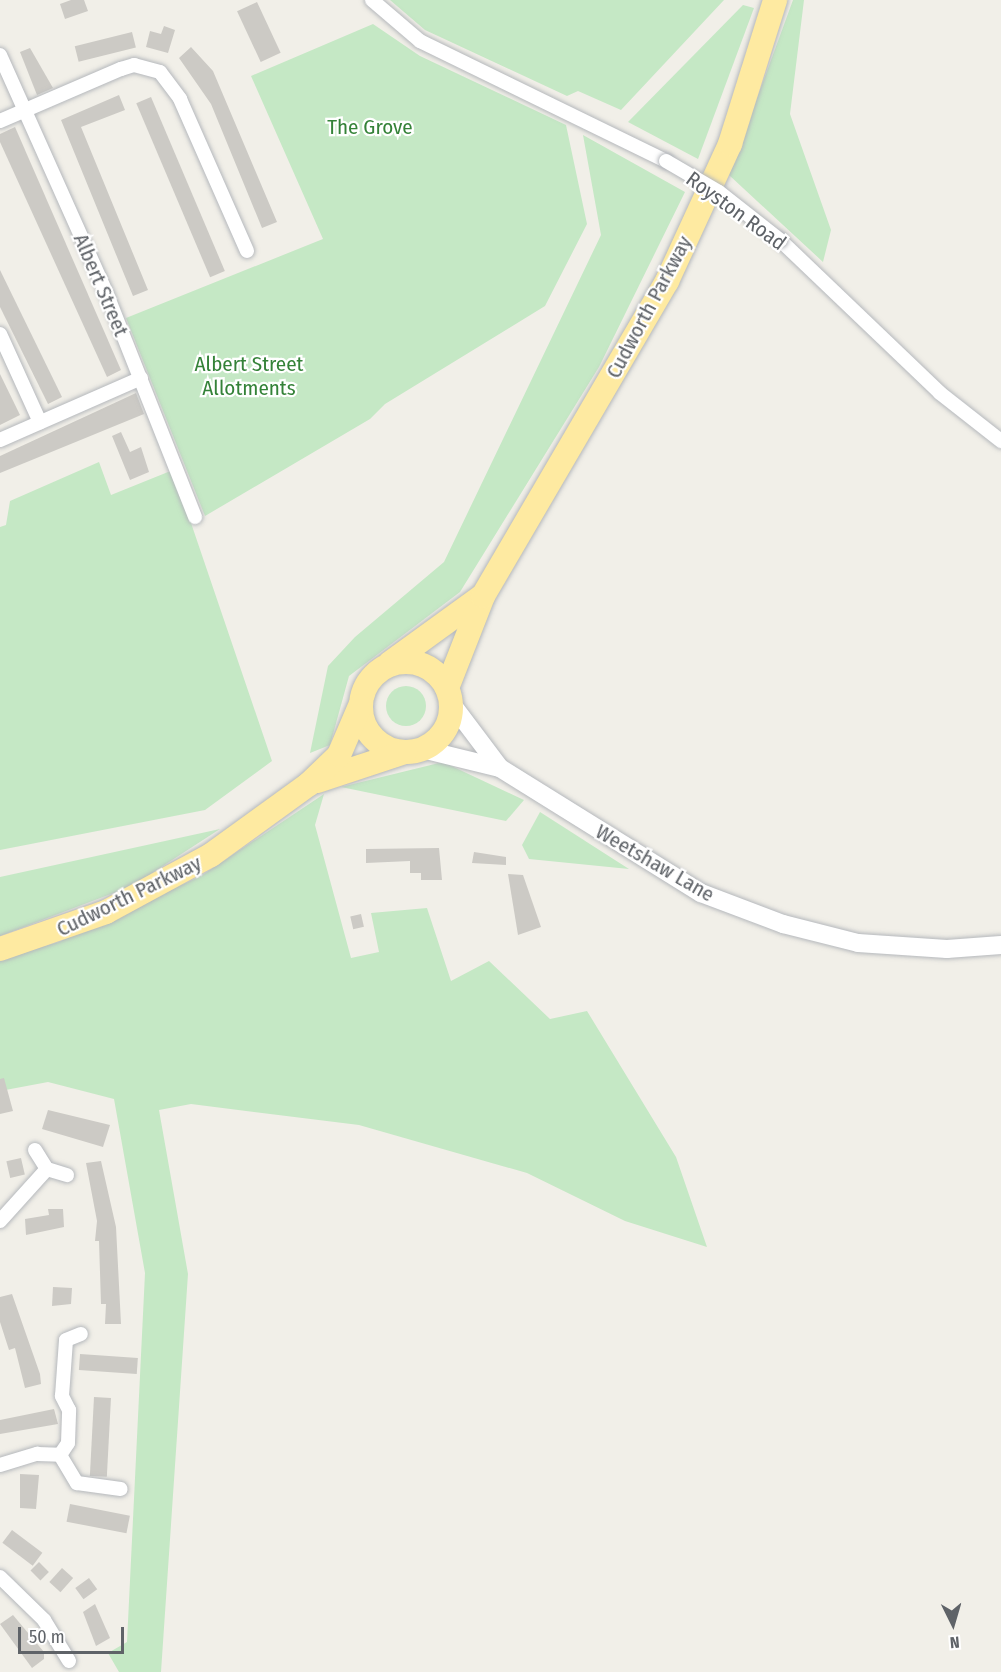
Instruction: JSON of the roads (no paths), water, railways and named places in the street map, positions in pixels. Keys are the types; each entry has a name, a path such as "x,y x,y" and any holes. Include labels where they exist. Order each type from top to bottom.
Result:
{"highway":[{"name":"Cudworth Parkway","path":"309,784 414,751 444,731 449,696 483,596 667,281 730,144 775,0"},
{"name":"Cudworth Parkway","path":"0,949 48,936 154,889 309,784 339,754 370,678 483,596"},
{"path":"382,668 412,662 439,676 449,696"},
{"path":"360,706 369,733 379,744 414,751"}],"street":[{"name":"Royston Road","path":"372,0 420,41 666,162 719,192 780,240 940,393 1001,441"},
{"name":"Albert Street","path":"0,55 141,378 195,517"},
{"path":"0,121 134,65 160,72 180,99 247,251"},
{"path":"0,334 40,422"},
{"path":"0,440 141,378"},
{"name":"Weetshaw Lane","path":"449,696 500,768"},
{"name":"Weetshaw Lane","path":"414,751 500,768 701,893 783,924 858,943 947,949 1001,945"},
{"path":"35,1150 47,1169 67,1175"},
{"path":"0,1221 47,1169"},
{"path":"60,1455 69,1443 69,1410 62,1396 66,1340 81,1334"},
{"path":"0,1465 37,1454 60,1455"},
{"path":"60,1455 77,1483 120,1489"},
{"path":"0,1577 44,1620 69,1661"}],"park label":[{"name":"The Grove","path":"370,127"},
{"name":"Albert Street Allotments","path":"249,376"}]}
